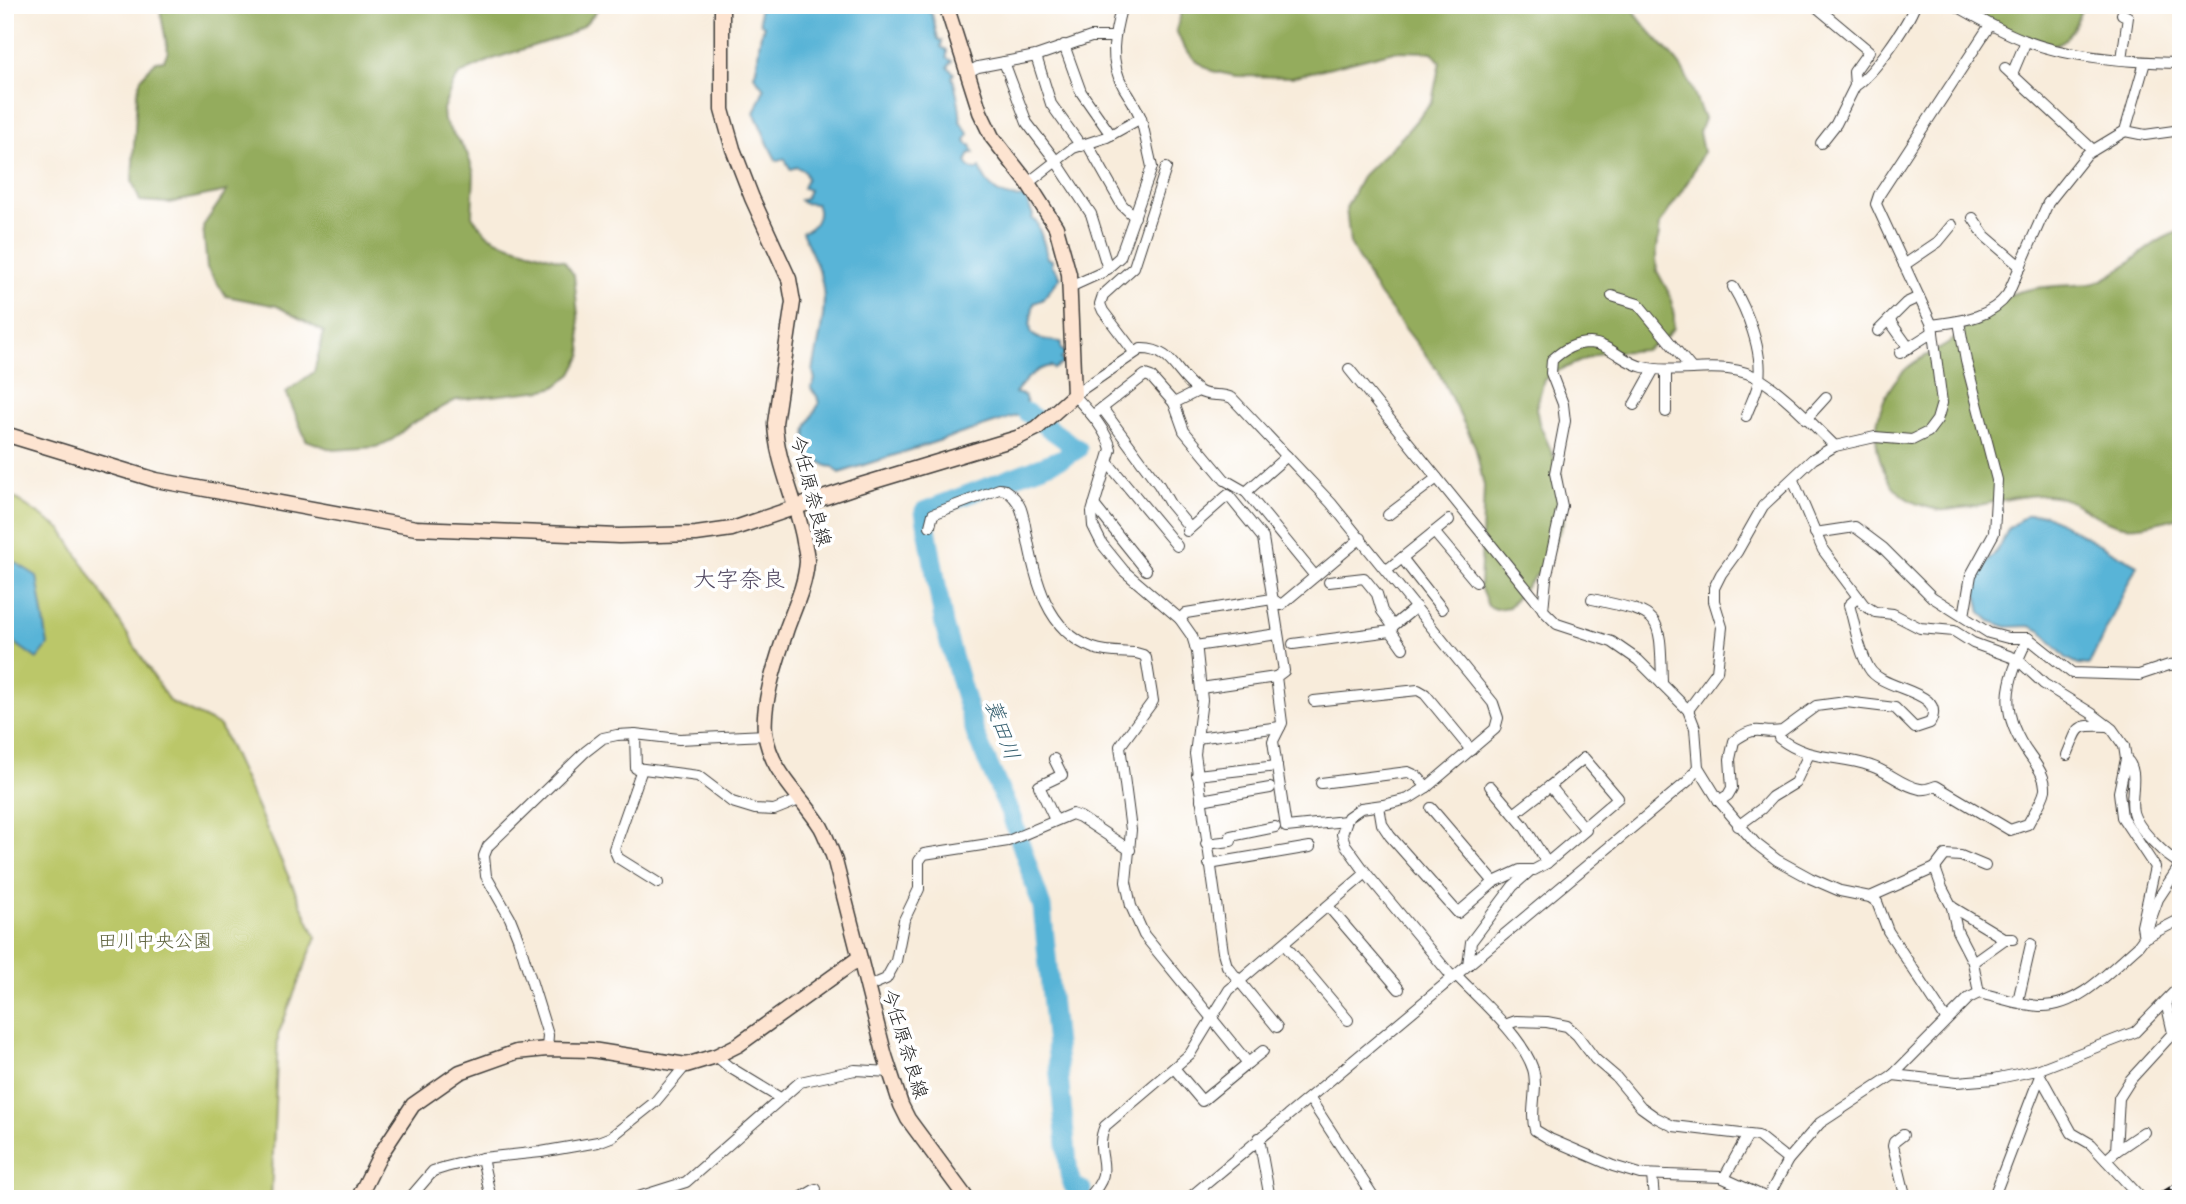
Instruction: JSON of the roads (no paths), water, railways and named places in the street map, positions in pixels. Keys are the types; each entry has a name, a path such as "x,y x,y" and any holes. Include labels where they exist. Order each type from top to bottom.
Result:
{"street":[{"name":"今任原奈良線","path":"722,5 722,110 733,149 752,198 789,279 793,302 775,442 797,507 807,559 804,585 768,693 766,735 770,752 787,784 827,839 901,1105 908,1119 967,1199"},
{"path":"1070,287 1108,269 1120,257 1153,167 1141,118 1123,86 1114,62 1113,37 1122,5"},
{"path":"1814,5 1869,51 1854,72 1855,86 1836,124 1821,143"},
{"path":"1855,86 1865,80 1877,65 1915,5"},
{"path":"1955,5 2026,41 2072,52 2145,62 2181,63"},
{"path":"952,7 980,112 992,137 1028,183 1056,227 1069,274 1074,395 1108,439 1111,449 1092,512 1094,526 1102,544 1124,572 1180,619 1192,636 1202,700 1195,754 1206,844 1227,966 1277,1027"},
{"path":"2122,14 2128,17 2122,59"},
{"path":"1688,710 1717,671 1721,627 1714,601 1714,588 1763,506 1813,459 1835,446 1875,437 1912,440 1928,432 1937,420 1942,403 1932,329 1876,204 1879,195 1990,25"},
{"path":"968,72 978,67 1036,56 1091,37 1113,37"},
{"path":"2026,41 2008,71 2093,150"},
{"path":"1064,46 1081,92 1111,135"},
{"path":"1036,56 1051,104 1085,146 1122,205 1135,217"},
{"path":"1004,62 1027,123 1091,214 1108,269"},
{"path":"2125,131 2145,62"},
{"path":"1028,183 1073,148 1111,135 1141,118"},
{"path":"1889,320 1904,351 1932,329 1967,320 1999,306 2008,295 2049,203 2087,154 2125,131 2145,135 2181,130"},
{"path":"1134,352 1100,303 1103,295 1134,267 1166,167"},
{"path":"1973,218 1985,236 2021,267"},
{"path":"1905,265 1938,242 1952,225"},
{"path":"1733,287 1742,301 1752,329 1759,361 1759,379 1746,416"},
{"path":"1612,296 1638,304 1692,369"},
{"path":"1878,331 1906,303 1919,297"},
{"path":"1958,322 1997,480 1994,533 1971,575 1964,616"},
{"path":"1543,610 1546,579 1562,506 1555,472 1565,421 1563,404 1551,373 1552,360 1563,350 1576,344 1598,344 1634,365 1654,369 1723,367 1745,373 1759,379 1835,446"},
{"path":"5,434 156,480 416,528 619,536 696,534 732,529 858,486 1017,438 1037,428 1074,395 1134,352 1141,349 1158,350 1167,356 1198,391 1208,396 1226,395 1231,398 1287,456 1361,538 1493,704 1498,718 1495,729 1427,787 1408,799 1361,808 1346,821 1342,834 1345,844 1366,873 1454,976 1504,1025 1533,1070 1532,1121 1535,1130 1613,1166 1640,1174 1724,1178 1767,1198 1788,1160 1820,1123 1893,1075 1946,1019 1979,993 2042,1006 2062,1003 2085,991 2144,938 2181,919"},
{"path":"1349,369 1543,610 1557,624 1612,642 1638,660 1688,710 1695,728 1698,768 1719,801 1755,843 1777,860 1810,878 1840,891 1870,897 1877,902 1888,931 1946,1019"},
{"path":"1634,405 1654,369"},
{"path":"1666,370 1666,412"},
{"path":"1092,416 1145,375 1151,377 1174,403 1184,431 1224,480 1246,492 1315,576"},
{"path":"1174,403 1198,391"},
{"path":"1806,419 1825,397"},
{"path":"1102,408 1188,530 1228,495 1263,538 1283,671 1276,677 1201,688"},
{"path":"1246,492 1287,456"},
{"path":"1108,463 1177,546"},
{"path":"1388,515 1437,478"},
{"path":"1793,480 1823,550 1864,605 1875,612 1893,614 1920,628 1954,631 1973,643 2017,659 2044,684 2108,726 2124,746 2126,759 2119,792 2122,817 2155,867 2142,926 2144,938"},
{"path":"930,526 933,514 999,489 1005,490 1021,507 1040,591 1059,623 1069,634 1091,648 1136,653 1146,658 1153,701 1120,746 1131,830 1126,883 1131,906 1144,935 1248,1063"},
{"path":"1094,505 1146,570"},
{"path":"1387,570 1449,520"},
{"path":"1815,533 1855,527 1883,548 1932,597 1989,633 2008,638 2028,638 2072,673 2139,675 2181,664"},
{"path":"1434,532 1476,582"},
{"path":"1180,619 1186,613 1272,599 1281,605 1361,538"},
{"path":"1402,558 1442,609"},
{"path":"1329,582 1364,578 1377,594 1382,611 1404,648"},
{"path":"1719,801 1728,795 1732,788 1730,759 1734,741 1758,729 1777,732 1816,706 1846,702 1895,708 1911,726 1916,728 1930,723 1934,716 1928,699 1880,679 1869,670 1849,605 1858,597"},
{"path":"1592,599 1642,610 1653,618 1661,639 1662,684"},
{"path":"1293,644 1392,628 1416,607"},
{"path":"1195,646 1278,634"},
{"path":"1777,732 1784,742 1809,754 1873,766 1900,782 1922,790 1936,786 2010,830 2028,824 2045,793 2045,781 2012,728 2007,705 2017,659 2028,638"},
{"path":"1276,677 1282,723 1273,741 1286,827 1346,821"},
{"path":"1314,701 1418,690 1425,694 1471,750"},
{"path":"2067,755 2078,728 2083,725 2108,726"},
{"path":"1197,738 1280,727"},
{"path":"547,1049 548,1035 518,938 486,876 484,856 488,846 604,738 617,734 679,738 766,735"},
{"path":"635,734 636,768 698,776 732,802 755,809 774,810 799,800"},
{"path":"1738,825 1761,809 1772,797 1795,783 1809,754"},
{"path":"1514,814 1584,758 1618,798 1584,827"},
{"path":"1054,759 1062,775 1039,786 1055,820"},
{"path":"2126,759 2133,770 2131,800 2139,825 2173,860 2181,864 2158,899 2144,938"},
{"path":"1198,775 1277,766"},
{"path":"1188,1199 1688,781 1698,768"},
{"path":"642,769 614,849 618,858 658,883"},
{"path":"1321,783 1408,772 1418,776 1427,787"},
{"path":"1490,786 1524,826 1547,863"},
{"path":"1468,965 1471,942 1513,886 1531,870 1547,863 1586,830 1550,786"},
{"path":"1201,800 1270,788"},
{"path":"1379,806 1382,824 1390,836 1458,914 1494,882 1520,870 1531,870"},
{"path":"1430,808 1494,882"},
{"path":"867,988 886,979 896,961 904,920 919,889 919,861 924,854 1008,841 1072,814 1130,850"},
{"path":"1206,844 1231,841 1231,836 1275,827"},
{"path":"1209,863 1310,847"},
{"path":"1979,993 1973,962 1957,930 1952,907 1936,868 1940,859 1951,854 1985,866"},
{"path":"1870,897 1936,868"},
{"path":"1087,1199 1104,1176 1101,1137 1105,1126 1190,1054 1225,994 1366,873"},
{"path":"1328,906 1399,989"},
{"path":"1952,907 2009,939 1973,962"},
{"path":"1284,944 1348,1020"},
{"path":"2018,1001 2031,944"},
{"path":"358,1199 380,1155 414,1105 460,1072 516,1052 547,1049 592,1050 686,1065 716,1056 738,1045 859,958"},
{"path":"1893,1075 1957,1082 2038,1073 2135,1032 2181,985"},
{"path":"2116,1151 2119,1098 2131,1079 2173,1033 2166,1002"},
{"path":"1504,1025 1516,1021 1567,1026 1641,1107 1655,1117 1673,1126 1758,1136 1788,1160"},
{"path":"1174,1068 1202,1101 1263,1051"},
{"path":"716,1056 780,1098"},
{"path":"409,1199 433,1171 482,1158 541,1152 598,1142 611,1137 655,1102 686,1065"},
{"path":"632,1199 686,1182 800,1082 855,1070 890,1072"},
{"path":"2038,1073 2072,1133 2091,1144 2142,1199"},
{"path":"1993,1199 2038,1073"},
{"path":"1310,1099 1375,1199"},
{"path":"2106,1160 2144,1132"},
{"path":"1724,1178 1748,1135"},
{"path":"1903,1135 1893,1146 1906,1199"},
{"path":"1259,1138 1270,1199"},
{"path":"482,1158 491,1199"},
{"path":"1652,1175 1654,1199"},
{"path":"799,1199 816,1189"},
{"path":"5,1191 15,1199"},
{"path":"2175,1199 2181,1195"}],"water":[{"path":"764,5 929,5 928,11 932,14 938,39 942,41 941,47 947,50 947,58 952,61 948,67 954,73 952,77 960,121 969,134 965,140 974,153 970,153 966,162 970,168 980,168 996,192 1009,197 1025,197 1033,215 1032,219 1036,221 1047,258 1052,260 1052,265 1061,277 1042,300 1034,303 1030,322 1032,333 1036,337 1061,342 1061,349 1066,353 1061,359 1064,363 1054,369 1051,366 1035,372 1015,393 1024,395 1030,411 1043,416 1035,422 1022,414 839,473 810,455 806,433 819,404 811,389 815,380 813,371 824,301 819,272 802,232 816,221 818,209 816,204 803,203 800,200 805,199 809,190 803,188 807,178 804,171 797,167 790,169 785,159 777,161 754,113 764,89 754,75 764,26 760,23 759,9"},
{"path":"2045,514 2137,565 2089,665 2078,664 2066,658 2041,631 2030,626 2007,627 1990,621 1981,613 1975,585 1980,572 2001,545 2008,529 2027,515"},
{"path":"5,556 37,576 48,645 37,659 5,636"}],"waterway":[{"name":"蓑田川","path":"1026,412 1078,449 1063,458 924,511 944,625 976,736 1011,815 1042,907 1069,1174 1073,1186 1082,1190"}],"railway":[{"path":"2154,1199 2181,1183"}],"district":[{"name":"大字奈良","path":"739,581"}],"park label":[{"name":"田川中央公園","path":"155,942"}]}
